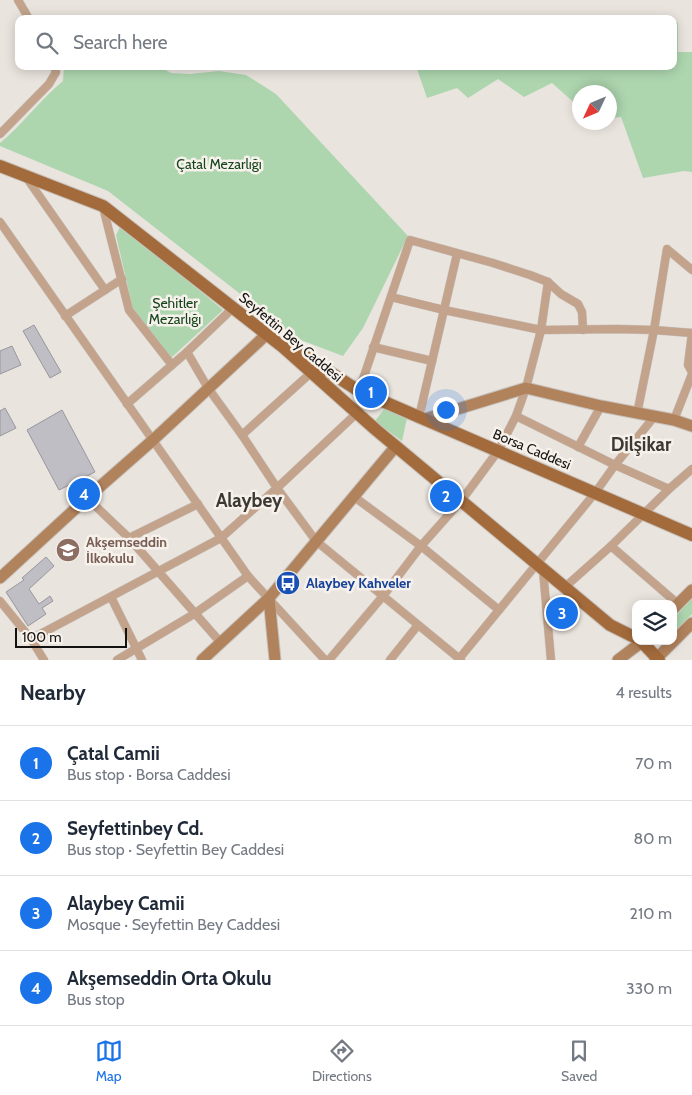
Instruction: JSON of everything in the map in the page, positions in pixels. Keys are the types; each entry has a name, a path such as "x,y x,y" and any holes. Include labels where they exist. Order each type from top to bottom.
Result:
{"main road":[{"name":"Seyfettin Bey Caddesi","path":"2,166 25,176 102,202"},
{"name":"Seyfettin Bey Caddesi","path":"2,166 117,209 234,306 269,333 290,346 315,368 353,410 461,501 610,624 632,636"},
{"name":"Seyfettin Bey Caddesi","path":"315,368 359,391"},
{"path":"353,410 348,400 352,394 359,391"},
{"name":"Borsa Caddesi","path":"359,391 692,535"},
{"path":"645,645 657,659"}],"street":[{"path":"18,0 27,15"},
{"path":"0,134 49,84 55,70"},
{"path":"25,176 105,290"},
{"path":"102,202 129,310 172,365"},
{"path":"0,222 248,576 325,660"},
{"path":"359,391 410,240 493,263 548,282 561,294 578,304 582,312 583,330"},
{"path":"637,414 654,330 667,249 692,270"},
{"path":"457,254 432,361 422,418 526,388 637,414 674,420 692,426"},
{"path":"65,316 122,279"},
{"path":"329,660 461,501 498,450 516,416 526,388 542,330 548,282"},
{"path":"390,297 542,330 654,330 692,333 688,366 692,373 674,420"},
{"path":"127,404 187,352 234,306"},
{"path":"0,578 269,333"},
{"path":"373,347 432,361"},
{"path":"187,352 208,388 316,541 459,659 499,610 540,566 615,465 654,417"},
{"path":"242,435 315,368"},
{"path":"578,447 601,406"},
{"path":"31,640 221,538 277,488 353,410"},
{"path":"516,416 615,465 669,489"},
{"path":"202,660 269,598 396,446"},
{"path":"565,586 611,546 692,469"},
{"path":"354,496 422,546 499,610"},
{"path":"86,498 129,538 220,643"},
{"path":"129,538 198,504"},
{"path":"611,546 669,600"},
{"path":"540,566 551,660"},
{"path":"117,660 194,614 248,576"},
{"path":"677,606 692,590"},
{"path":"111,597 142,660"},
{"path":"269,598 275,660"},
{"path":"0,601 31,640 44,660"},
{"path":"657,659 692,623"},
{"path":"390,660 418,625"},
{"path":"618,660 637,645"}],"green space":[{"path":"677,22 678,52 692,52 692,172 684,171 643,178 621,117 617,117 617,85 572,85 572,101 552,83 524,97 498,79 468,98 457,88 427,98 417,70 677,70"},
{"name":"Çatal Mezarlığı","path":"64,70 166,70 171,73 190,74 219,71 246,75 276,94 408,236 363,328 343,356 298,339 108,191 0,146 0,143 63,81"},
{"name":"Şehitler Mezarlığı","path":"121,225 223,310 171,358 133,310 116,235"},
{"path":"385,408 407,418 402,441 375,421"},
{"path":"692,599 692,614 677,629 677,615"}],"building":[{"path":"34,325 61,372 50,378 23,331"},
{"path":"12,346 21,365 0,374 0,351"},
{"path":"5,408 16,428 0,436 0,411"},
{"path":"62,410 95,472 59,490 27,430"},
{"path":"46,557 54,566 29,589 39,604 50,596 53,601 42,608 46,614 28,626 6,592 24,580 22,578"},
{"path":"552,603 574,605 573,622 553,621"}],"place":[{"name":"Çatal Camii","path":"371,392"},
{"name":"Akşemseddin Orta Okulu","path":"84,494"},
{"name":"Seyfettinbey Cd.","path":"446,496"},
{"name":"Akşemseddin İlkokulu","path":"68,550"},
{"name":"Alaybey Kahveler","path":"288,583"},
{"name":"Alaybey Camii","path":"562,613"}],"district":[{"name":"Dilşikar","path":"641,444"},
{"name":"Alaybey","path":"249,500"}]}
